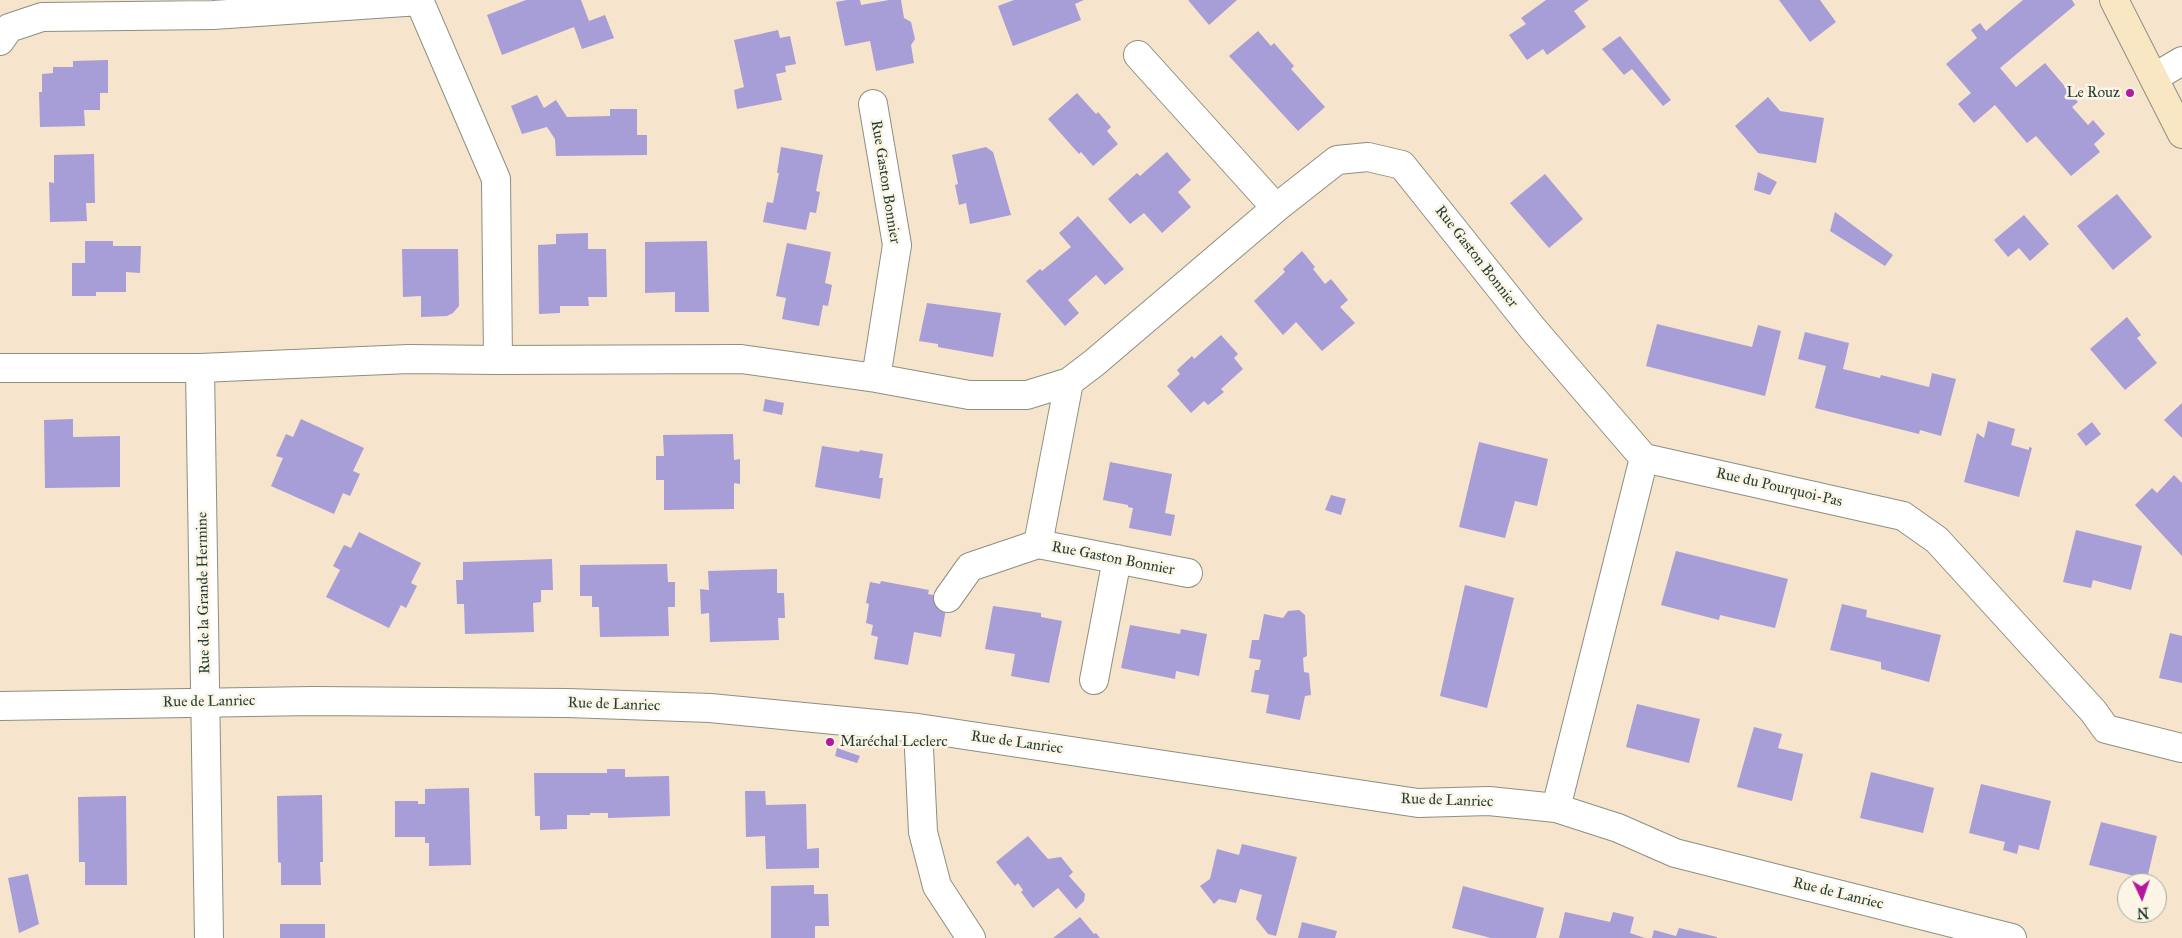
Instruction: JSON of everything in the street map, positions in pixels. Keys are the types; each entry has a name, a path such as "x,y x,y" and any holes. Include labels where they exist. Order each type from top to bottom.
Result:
{"main road":[{"path":"2114,0 2182,134"}],"street":[{"path":"0,41 9,28 42,17 214,15 420,1 496,179 498,360"},
{"path":"1138,55 1276,208"},
{"path":"2154,78 2182,61"},
{"name":"Rue Gaston Bonnier","path":"873,104 897,245 876,378"},
{"name":"Rue Gaston Bonnier","path":"0,368 200,368 409,359 741,359 876,378 969,395 1027,395 1069,382 1094,363 1276,208 1336,160 1368,157 1402,165 1533,329 1644,458"},
{"name":"Rue de la Grande Hermine","path":"200,368 207,702 209,938"},
{"name":"Rue Gaston Bonnier","path":"1038,544 1069,382"},
{"path":"1556,808 1644,458"},
{"name":"Rue du Pourquoi-Pas","path":"1644,458 1903,516 1937,540 2093,711 2106,729 2181,748"},
{"name":"Rue Gaston Bonnier","path":"948,598 970,567 1038,544 1188,573"},
{"path":"1094,680 1117,559"},
{"name":"Rue de Lanriec","path":"0,706 313,701 568,703 700,708 918,728 1418,803 1489,802 1556,808 1618,828 1675,853 2012,938"},
{"path":"918,728 923,832 937,886 971,938"}],"building":[{"path":"526,0 581,0 589,21 605,15 614,38 582,49 574,27 502,55 487,15"},
{"path":"860,0 861,5 901,0 904,18 911,22 915,39 911,45 914,63 876,71 870,41 845,46 836,2"},
{"path":"1014,0 1084,0 1075,4 1081,20 1013,46 998,6"},
{"path":"1188,0 1237,0 1209,25"},
{"path":"1546,0 1589,0 1574,11 1586,27 1547,55 1543,49 1527,60 1509,35 1526,24 1521,18"},
{"path":"1779,0 1820,0 1836,22 1810,42"},
{"path":"2023,0 2072,0 2075,5 2000,68 2016,87 2045,63 2078,102 2072,107 2088,125 2093,120 2105,134 2094,144 2100,152 2071,176 2036,136 2027,143 1995,105 1974,123 1958,104 1971,93 1946,64 1977,38 1971,30 1980,23 1986,31"},
{"path":"778,30 780,38 790,36 796,64 785,66 786,72 776,74 782,100 737,109 734,90 744,87 734,40"},
{"path":"1258,31 1271,46 1274,43 1294,66 1291,69 1325,107 1298,131 1229,56"},
{"path":"1620,36 1671,100 1663,106 1632,69 1624,75 1602,49"},
{"path":"108,60 108,93 100,93 100,110 84,110 85,126 40,127 39,92 42,92 42,74 53,73 53,67 73,67 73,61"},
{"path":"1077,93 1111,127 1107,131 1118,144 1093,166 1081,152 1079,154 1048,119"},
{"path":"537,95 544,108 556,100 567,117 610,116 610,109 637,109 637,135 647,135 647,155 556,156 555,139 547,127 522,134 511,106"},
{"path":"1768,97 1780,111 1824,118 1816,163 1758,153 1735,126"},
{"path":"781,147 823,155 816,191 820,192 816,213 810,212 806,230 763,222 767,202 773,203 779,173 777,173"},
{"path":"986,147 993,152 1011,215 970,224 966,203 959,205 955,185 958,184 952,155"},
{"path":"1167,152 1191,180 1178,192 1191,207 1162,233 1144,213 1130,224 1108,199 1137,173 1140,176"},
{"path":"94,154 95,203 86,203 87,221 50,222 49,182 54,183 54,155"},
{"path":"1758,172 1777,182 1770,195 1754,190"},
{"path":"1545,174 1583,219 1549,248 1510,203"},
{"path":"2117,194 2152,237 2113,270 2077,226"},
{"path":"1835,212 1893,255 1885,266 1830,231"},
{"path":"2024,215 2049,244 2030,261 2019,248 2008,257 1994,240"},
{"path":"1078,216 1124,269 1105,285 1096,275 1068,300 1079,313 1065,326 1026,281 1040,269 1042,271 1071,247 1059,233"},
{"path":"588,233 588,249 606,249 607,297 588,297 589,306 560,306 560,313 539,314 538,245 556,244 556,234"},
{"path":"85,241 113,241 113,246 141,246 140,273 126,272 126,292 96,292 96,296 72,296 72,263 85,263"},
{"path":"707,241 709,312 675,312 675,292 645,293 645,242"},
{"path":"787,243 831,252 825,283 832,285 828,306 823,305 819,326 782,319 786,298 776,296"},
{"path":"402,249 458,249 459,306 453,313 447,316 421,317 421,296 403,297"},
{"path":"1302,251 1315,267 1313,269 1325,284 1331,279 1348,300 1340,307 1355,323 1322,351 1296,322 1283,335 1254,301 1285,272 1283,269"},
{"path":"927,303 1001,313 993,357 938,347 938,344 919,341"},
{"path":"2127,317 2141,335 2137,338 2157,363 2125,390 2090,349"},
{"path":"1657,324 1752,347 1758,325 1781,331 1765,396 1646,366"},
{"path":"1805,332 1849,343 1843,369 1880,378 1881,375 1929,387 1932,373 1956,379 1941,436 1920,430 1919,434 1815,408 1826,366 1798,359"},
{"path":"1221,335 1238,354 1234,358 1243,369 1221,389 1224,392 1208,405 1204,401 1191,413 1167,386 1180,374 1177,370 1192,356 1194,359"},
{"path":"765,399 784,403 782,415 763,411"},
{"path":"2182,403 2182,438 2164,420"},
{"path":"73,419 73,437 120,436 120,487 45,488 44,420"},
{"path":"301,419 364,448 353,471 360,474 350,496 343,493 334,514 271,486 283,458 276,456 286,434 293,437"},
{"path":"1988,421 2015,429 2011,445 2029,450 2029,447 2032,448 2019,497 1964,482 1977,433 1984,438"},
{"path":"2092,422 2101,434 2086,446 2077,434"},
{"path":"733,434 734,460 740,459 740,484 734,483 734,509 664,510 664,480 656,480 656,456 664,456 663,435"},
{"path":"1479,442 1548,459 1537,506 1515,501 1505,538 1459,527"},
{"path":"822,446 883,454 879,478 883,478 880,499 815,487"},
{"path":"1110,462 1172,474 1165,513 1175,515 1171,536 1129,528 1133,508 1128,507 1128,505 1103,500"},
{"path":"2174,475 2182,483 2182,556 2135,505 2152,488 2157,493"},
{"path":"1331,495 1346,499 1341,515 1325,510"},
{"path":"2076,530 2142,546 2131,590 2093,580 2091,588 2063,582"},
{"path":"359,532 421,563 411,583 417,586 406,608 401,605 389,628 326,597 340,570 333,566 344,545 351,548"},
{"path":"1676,551 1788,579 1775,628 1720,615 1719,620 1661,605"},
{"path":"552,559 553,590 541,590 541,602 533,603 534,632 465,634 464,604 457,604 456,580 463,580 463,562"},
{"path":"667,564 668,582 675,582 675,607 668,607 669,636 600,637 599,607 592,607 592,596 580,596 580,565"},
{"path":"777,569 777,593 784,593 785,618 778,618 779,640 710,642 709,613 701,614 700,589 709,590 708,571"},
{"path":"881,581 929,590 928,594 948,598 941,637 914,632 908,665 874,659 878,637 871,635 873,625 866,623 869,604 866,603 870,582 880,584"},
{"path":"1465,585 1514,598 1487,708 1440,696"},
{"path":"1842,604 1867,610 1866,617 1941,635 1929,682 1881,669 1881,662 1830,650"},
{"path":"993,606 1041,613 1041,617 1062,621 1049,683 1011,676 1015,654 985,649"},
{"path":"1299,610 1305,615 1307,656 1303,658 1304,672 1309,673 1311,695 1305,696 1300,720 1266,713 1269,695 1251,692 1255,670 1259,670 1261,660 1249,658 1252,640 1259,640 1264,614 1283,618 1288,611"},
{"path":"1130,625 1180,634 1181,629 1207,634 1199,676 1176,671 1175,679 1121,668"},
{"path":"2170,633 2182,636 2182,683 2159,678"},
{"path":"1637,704 1700,719 1689,763 1626,747"},
{"path":"1754,727 1782,734 1778,748 1803,754 1792,801 1737,787"},
{"path":"837,748 860,756 857,763 835,756"},
{"path":"607,769 625,769 625,777 669,776 670,816 608,818 608,813 567,815 567,829 540,830 540,816 535,816 534,773 607,773"},
{"path":"1871,772 1934,788 1923,833 1860,818"},
{"path":"1981,784 2051,801 2039,850 2019,845 2017,854 2003,850 2005,842 1969,833"},
{"path":"469,788 471,865 429,866 429,843 425,843 425,837 395,837 395,801 418,801 418,804 425,804 425,789"},
{"path":"745,791 765,791 766,805 806,804 807,849 819,848 819,868 766,869 765,836 746,837"},
{"path":"322,795 323,862 320,862 321,885 281,885 281,863 278,862 277,796"},
{"path":"126,796 127,885 85,885 85,862 79,862 78,797"},
{"path":"2101,822 2157,836 2148,873 2122,873 2089,865"},
{"path":"1028,836 1048,859 1061,857 1073,872 1069,876 1085,894 1084,901 1076,909 1058,888 1033,908 1021,892 1023,890 1018,883 1015,886 996,862"},
{"path":"1242,844 1297,857 1276,936 1268,934 1256,919 1262,895 1240,889 1236,903 1219,899 1214,904 1200,886 1210,879 1217,849 1239,855"},
{"path":"28,874 39,924 19,933 8,878"},
{"path":"814,885 814,894 828,894 829,926 815,926 815,938 771,938 771,886"},
{"path":"1463,886 1544,908 1536,938 1491,938 1452,928"},
{"path":"1565,912 1610,922 1613,912 1634,917 1630,933 1645,938 1559,938"},
{"path":"1080,917 1094,934 1096,933 1100,938 1053,938"},
{"path":"1302,922 1337,931 1335,938 1298,938"},
{"path":"280,924 325,924 325,938 280,938"},
{"path":"1679,928 1717,938 1652,938 1654,930 1676,936"}],"place":[{"name":"Le Rouz","path":"2130,93"},
{"name":"Maréchal Leclerc","path":"830,742"}]}
